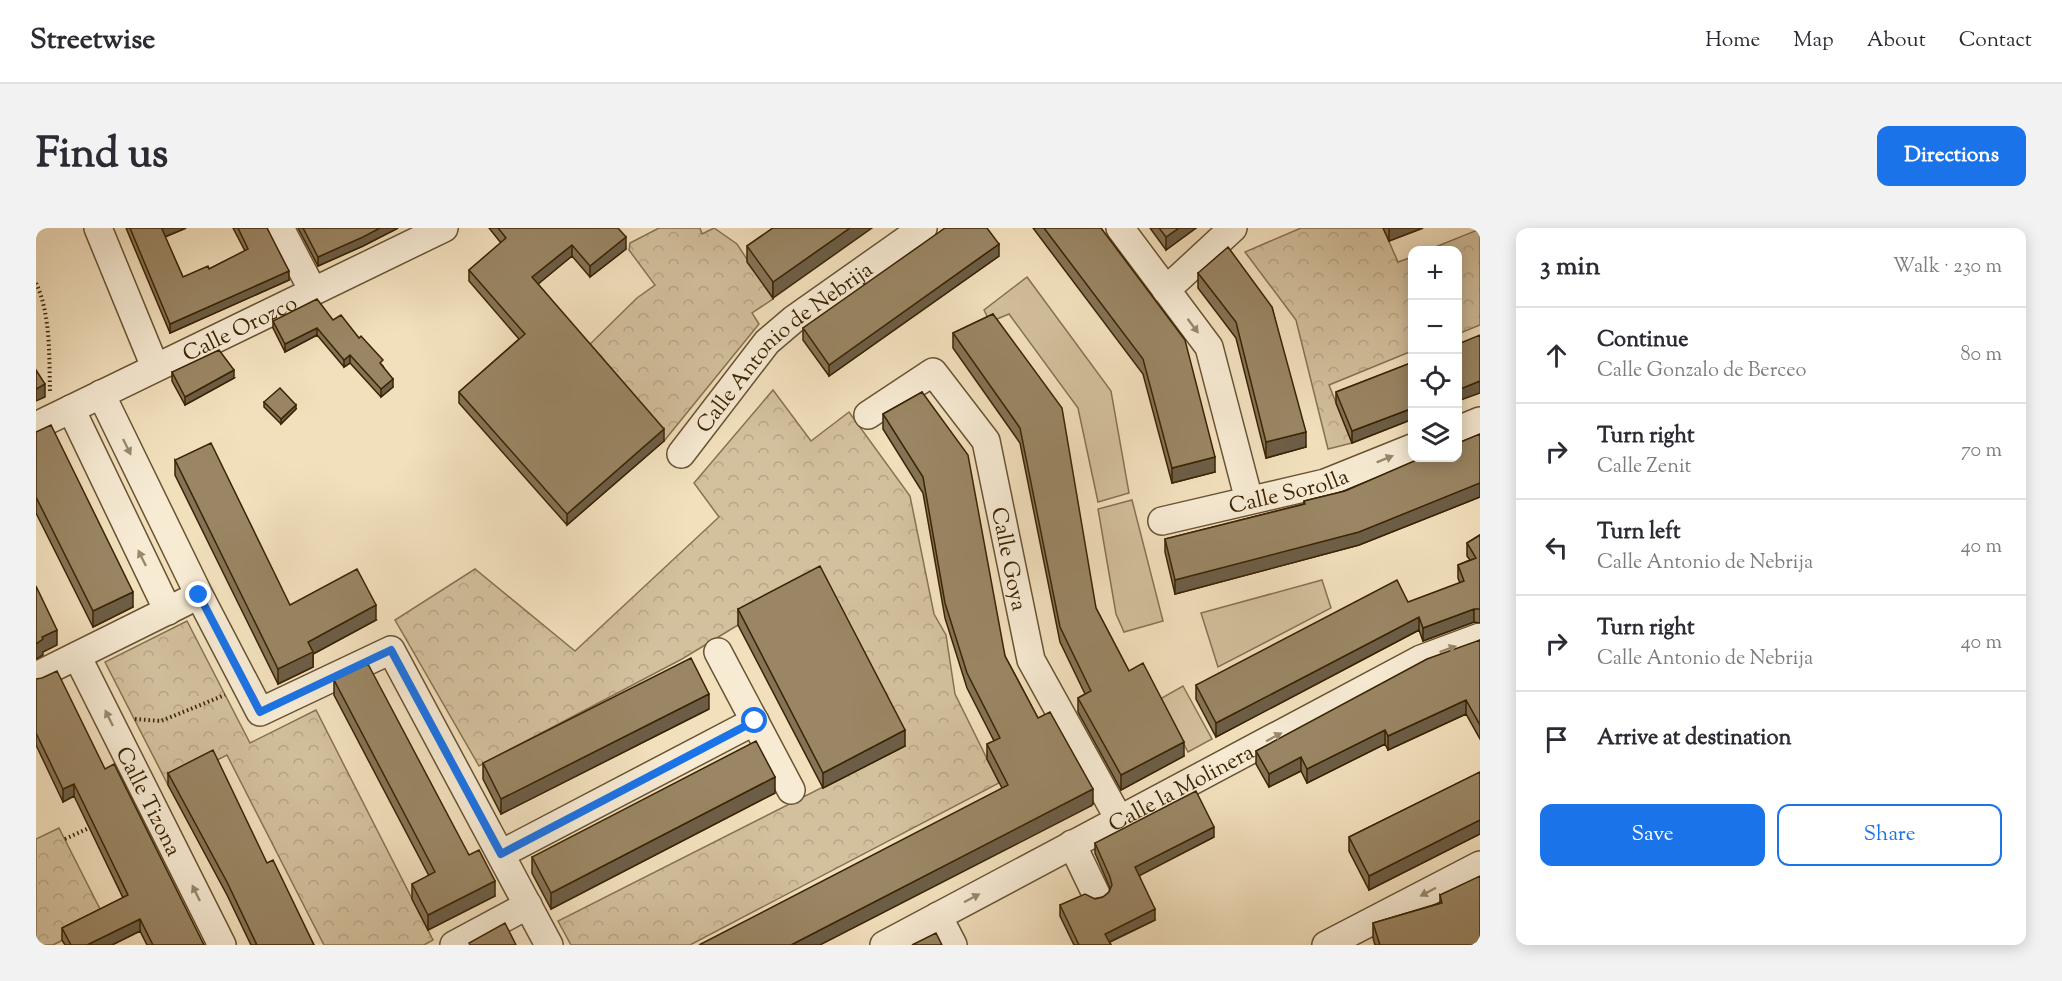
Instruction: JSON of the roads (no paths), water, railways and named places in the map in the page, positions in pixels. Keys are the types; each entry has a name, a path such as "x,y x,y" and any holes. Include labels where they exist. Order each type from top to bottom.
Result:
{"street":[{"path":"98,228 155,367"},
{"path":"280,228 313,291"},
{"name":"Calle Orozco","path":"36,426 61,404 101,394 444,228"},
{"name":"Calle Antonio de Nebrija","path":"681,454 767,342 794,319 923,228"},
{"path":"1120,228 1209,347 1249,500"},
{"path":"1166,290 1233,228"},
{"name":"Calle Goya","path":"868,415 933,372 986,441 1031,660 1119,819"},
{"path":"101,394 199,595 260,712 391,650 549,945"},
{"path":"61,404 168,611"},
{"path":"1462,428 1480,421"},
{"name":"Calle Sorolla","path":"1162,521 1325,483 1408,450"},
{"path":"36,676 199,595"},
{"name":"Calle la Molinera","path":"884,945 1421,659 1480,637"},
{"path":"718,652 791,790"},
{"name":"Calle Tizona","path":"78,656 222,945"},
{"path":"501,854 755,721"},
{"path":"1072,844 1096,894"},
{"path":"1337,943 1480,865"},
{"path":"454,945 528,905"},
{"path":"938,916 953,945"}]}
